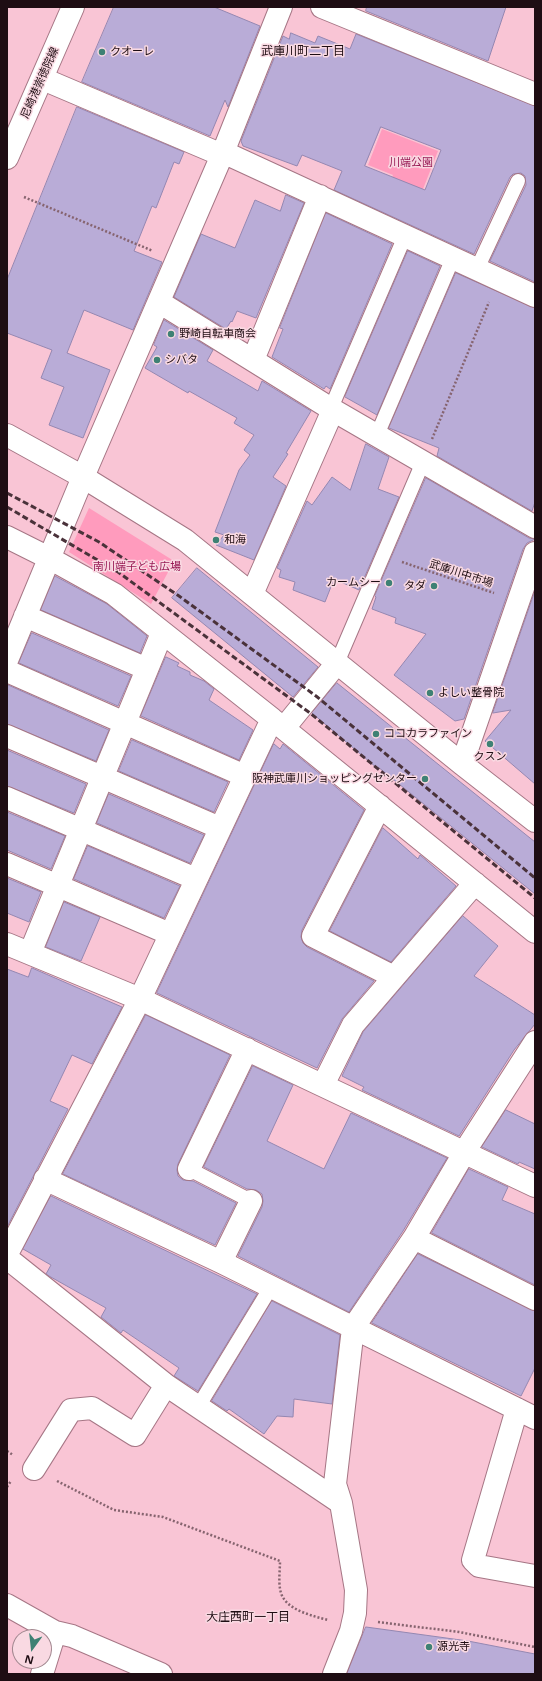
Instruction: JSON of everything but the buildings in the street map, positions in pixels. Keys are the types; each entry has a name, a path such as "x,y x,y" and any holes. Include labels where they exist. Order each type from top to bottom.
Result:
{"street":[{"name":"尼崎港崇徳院線","path":"7,158 43,79 73,7"},
{"path":"7,660 83,476 223,153 281,7"},
{"path":"322,7 535,94"},
{"path":"43,79 223,153 320,196 535,296"},
{"path":"253,360 320,196"},
{"path":"159,302 332,409 535,526"},
{"path":"252,594 332,409"},
{"path":"7,435 83,476 185,540 535,822"},
{"path":"7,537 49,558 114,594 278,723 535,932"},
{"path":"462,764 535,553"},
{"path":"25,616 147,669"},
{"path":"30,953 162,633"},
{"path":"7,1254 140,999 246,776 278,723 337,663"},
{"path":"7,672 125,722 246,776"},
{"path":"7,736 220,828"},
{"path":"7,798 196,879"},
{"path":"380,806 313,936 394,977"},
{"path":"7,864 170,934"},
{"path":"323,1085 353,1025 475,883"},
{"path":"7,944 140,999 466,1152 535,1186"},
{"path":"334,1674 353,1622 356,1590 341,1503 336,1484 353,1328 414,1238 470,1143 535,1042"},
{"path":"189,1169 247,1049"},
{"path":"45,1179 221,1262 353,1328 529,1410 473,1560 479,1566 535,1576"},
{"path":"221,1262 251,1201"},
{"path":"414,1238 535,1299"},
{"path":"7,1258 166,1385 341,1503"},
{"path":"34,1469 71,1410 92,1408 135,1435 166,1385"},
{"path":"7,1605 55,1632 72,1636 161,1674"},
{"path":"42,1674 55,1632"}],"lane":[{"path":"477,269 518,181"},
{"path":"332,409 405,236"},
{"path":"378,435 453,258"},
{"path":"337,663 422,462"},
{"path":"189,1169 251,1201"},
{"path":"198,1407 270,1287"}],"path":[{"path":"24,198 176,261"},
{"path":"422,462 498,279"},
{"name":"武庫川中市場","path":"383,556 518,601"},
{"path":"34,1469 114,1510 163,1517 280,1561 280,1587 286,1601 313,1616 353,1622 459,1632 535,1646"}],"green space":[{"name":"川端公園","path":"382,129 438,151 410,222 379,210 393,175 368,165"},
{"name":"南川端子ども広場","path":"89,508 174,561 151,604 69,552"}],"railway":[{"path":"7,493 99,542 179,596 316,696 535,878"},
{"path":"7,507 118,572 310,713 535,898"}],"place":[{"name":"クオーレ","path":"102,52"},
{"name":"野崎自転車商会","path":"171,334"},
{"name":"シバタ","path":"157,360"},
{"name":"和海","path":"216,540"},
{"name":"カームシー","path":"389,583"},
{"name":"タダ","path":"434,586"},
{"name":"よしい整骨院","path":"430,693"},
{"name":"ココカラファイン","path":"376,734"},
{"name":"クスン","path":"490,744"},
{"name":"阪神武庫川ショッピングセンター","path":"425,779"},
{"name":"源光寺","path":"429,1647"}],"district":[{"name":"武庫川町二丁目","path":"303,52"},
{"name":"大庄西町一丁目","path":"248,1618"}]}
